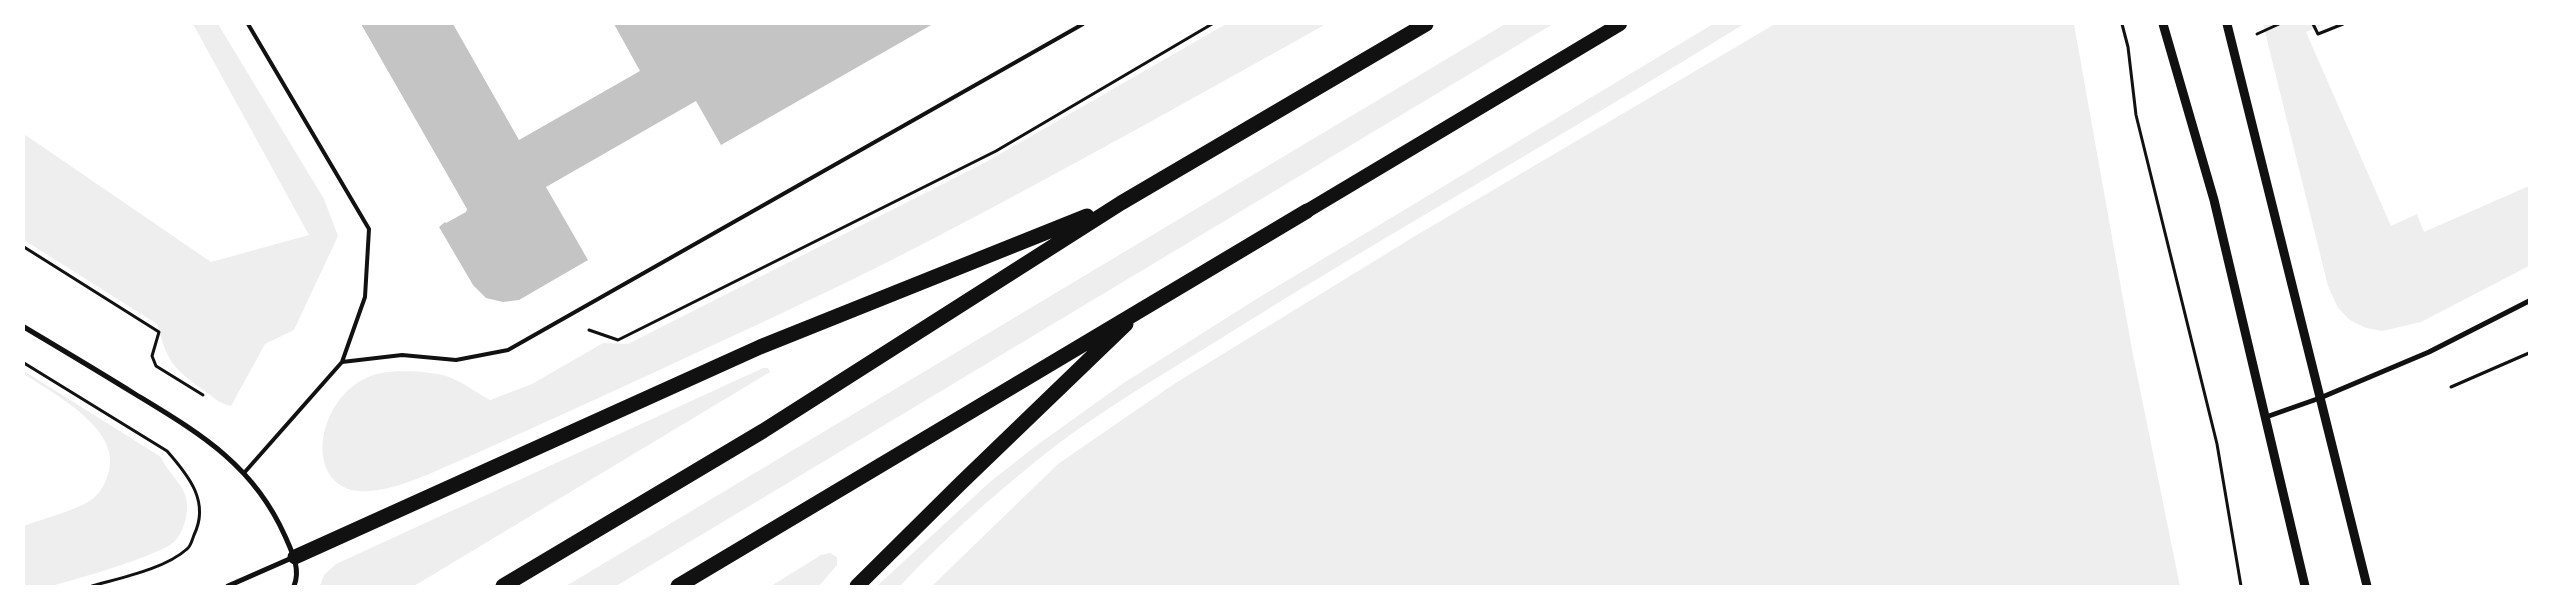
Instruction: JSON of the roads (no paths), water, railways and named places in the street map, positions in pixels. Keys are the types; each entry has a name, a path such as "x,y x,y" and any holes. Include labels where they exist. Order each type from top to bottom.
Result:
{"highway":[{"path":"503,586 763,431 1121,203 1426,24"},
{"path":"678,586 1147,304 1620,24"},
{"path":"294,557 760,347 1121,203"},
{"path":"857,586 961,482 1147,304"}],"street":[{"path":"2163,24 2214,200 2305,586"},
{"path":"2227,24 2367,586"},
{"path":"2266,417 2320,398 2430,352 2529,301"},
{"path":"24,327 185,424 217,446 244,473 270,506 294,557 297,578 294,586"},
{"path":"228,586 294,557"}],"lane":[{"path":"244,473 342,362 365,296 369,229 248,24"},
{"path":"342,362 402,355 456,360 508,350 1082,24"}]}
